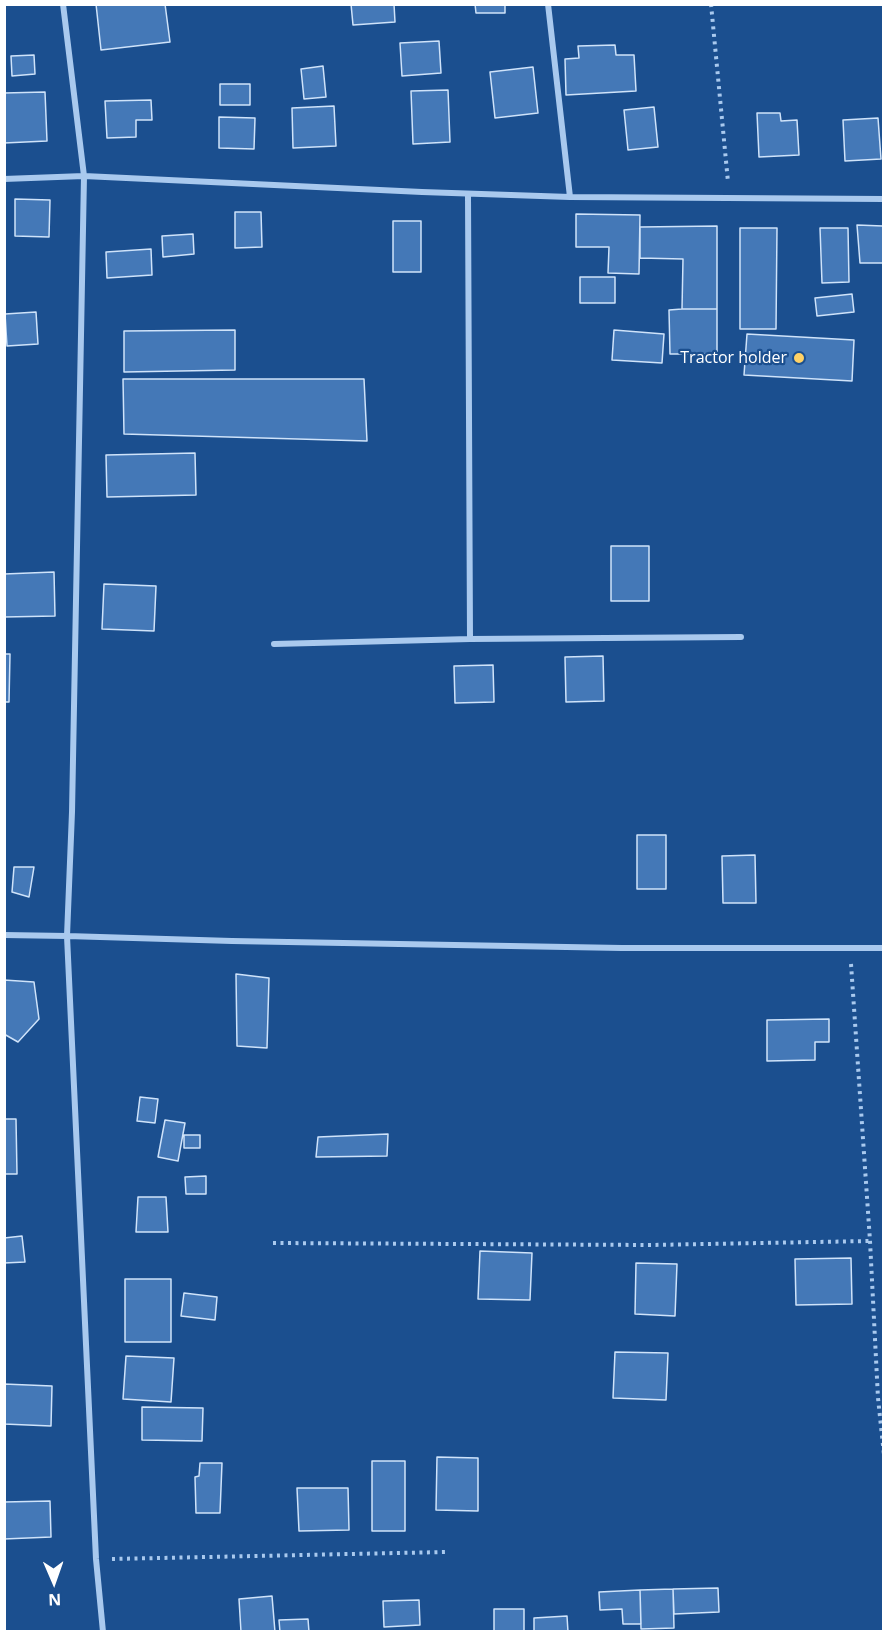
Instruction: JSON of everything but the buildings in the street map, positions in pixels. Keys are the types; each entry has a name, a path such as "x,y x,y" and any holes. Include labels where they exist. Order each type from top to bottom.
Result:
{"street":[{"path":"63,4 84,176 72,812 67,936 96,1559 103,1632"},
{"path":"548,4 570,197"},
{"path":"4,179 84,176 570,197 884,199"},
{"path":"468,194 470,639"},
{"path":"274,644 470,639 741,637"},
{"path":"4,935 232,942 622,948 884,948"}],"path":[{"path":"711,4 730,198"},
{"path":"850,948 884,1455"},
{"path":"273,1243 651,1245 870,1241"},
{"path":"96,1559 445,1552"}],"place":[{"name":"Tractor holder","path":"799,358"}]}
